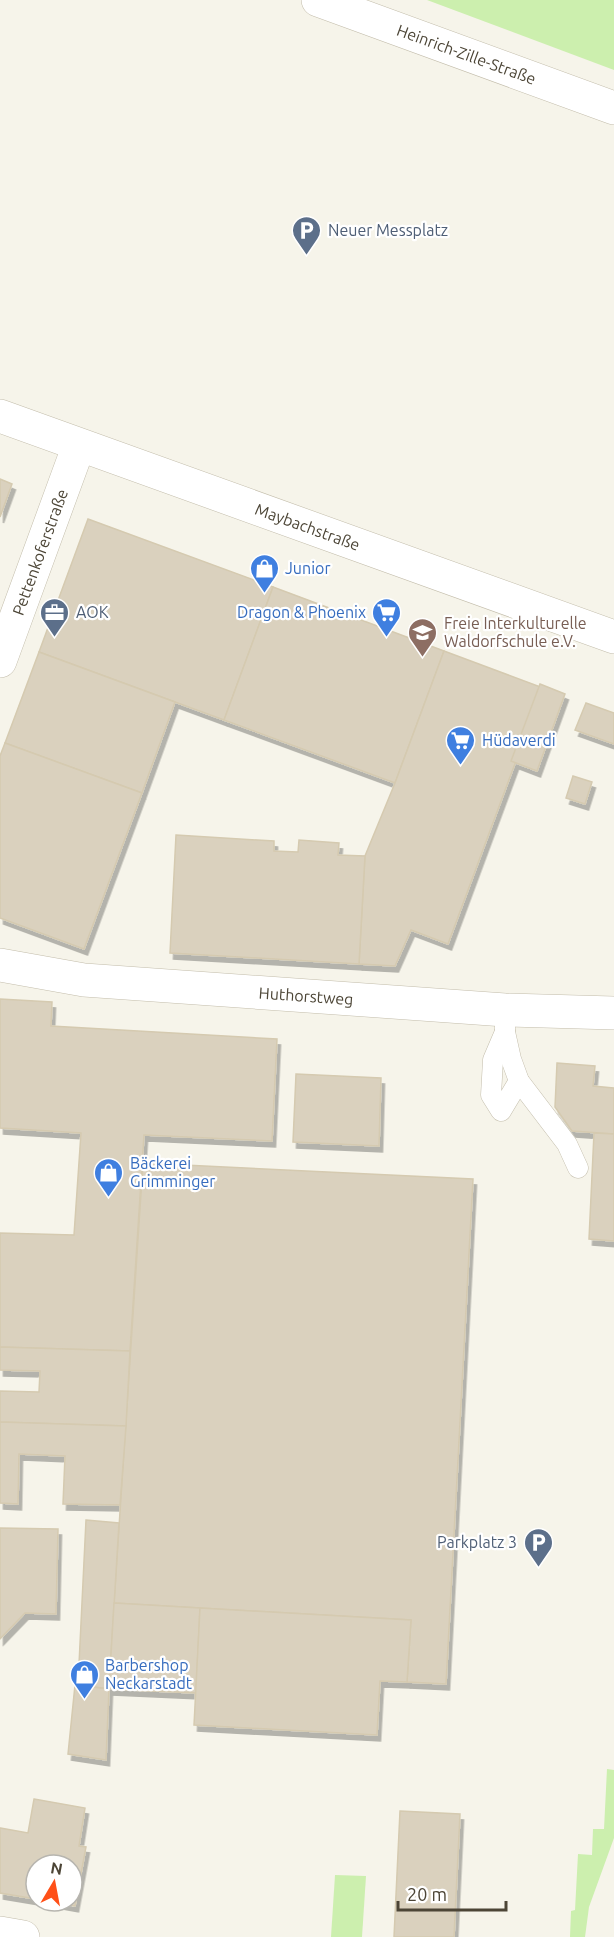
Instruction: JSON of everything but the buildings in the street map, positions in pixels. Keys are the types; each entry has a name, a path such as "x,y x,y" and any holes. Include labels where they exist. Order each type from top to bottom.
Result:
{"street":[{"name":"Heinrich-Zille-Straße","path":"318,0 614,108"},
{"name":"Maybachstraße","path":"0,417 614,637"},
{"name":"Pettenkoferstraße","path":"0,661 79,445"},
{"name":"Huthorstweg","path":"0,965 84,980 505,1021 614,1013"},
{"path":"0,1933 23,1937"}],"lane":[{"path":"505,1021 493,1060 491,1095 501,1111 519,1081"},
{"path":"505,1021 511,1059 519,1081 567,1144 578,1168"}],"green space":[{"path":"427,0 614,0 614,70"},
{"path":"607,1769 614,1770 614,1838 589,1907 585,1937 570,1937 571,1911 575,1910 578,1854 592,1855 593,1829 604,1829"},
{"path":"335,1875 366,1876 362,1937 331,1937"}],"place":[{"name":"Neuer Messplatz","path":"307,256"},
{"name":"Junior","path":"264,594"},
{"name":"AOK","path":"55,638"},
{"name":"Dragon & Phoenix","path":"387,638"},
{"name":"Freie Interkulturelle Waldorfschule e.V.","path":"423,658"},
{"name":"Hüdaverdi","path":"461,766"},
{"name":"Bäckerei Grimminger","path":"109,1198"},
{"name":"Parkplatz 3","path":"538,1568"},
{"name":"Barbershop Neckarstadt","path":"84,1700"}]}
